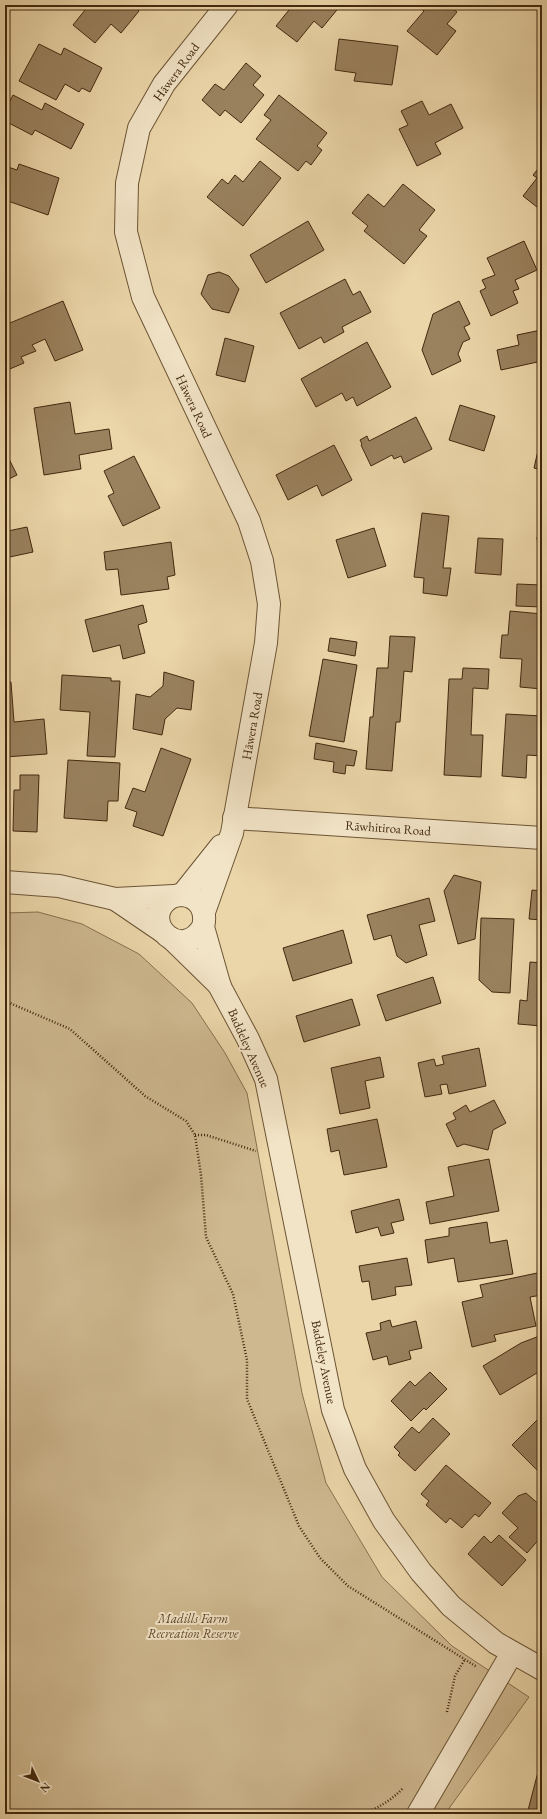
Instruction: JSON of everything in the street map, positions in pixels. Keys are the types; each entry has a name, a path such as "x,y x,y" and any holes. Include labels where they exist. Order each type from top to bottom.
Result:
{"street":[{"name":"Hāwera Road","path":"204,919 233,826 266,644 268,604 262,561 249,521 143,297 126,232 127,183 139,128 164,84 227,5"},
{"name":"Hāwera Road","path":"178,896 233,826"},
{"name":"Rāwhitiroa Road","path":"233,826 542,838"},
{"name":"Baddeley Avenue","path":"5,882 59,886 114,899 178,896"},
{"path":"178,896 195,900 204,919 194,938 187,941 168,936 159,925 160,911 163,904 178,896"},
{"name":"Baddeley Avenue","path":"114,899 168,936 220,987"},
{"name":"Baddeley Avenue","path":"204,919 220,987 248,1039 266,1078 284,1161 333,1410 355,1469 384,1521 421,1572 451,1606 504,1648 542,1669"},
{"path":"418,1814 504,1648"}],"path":[{"path":"5,1001 70,1029 145,1096 186,1121 195,1135 201,1175 206,1237 233,1294 247,1360 247,1399 299,1526 320,1558 348,1586 481,1670 504,1648"},
{"path":"195,1135 206,1135 284,1161"},
{"path":"444,1717 448,1710 455,1676 464,1660"},
{"path":"364,1814 380,1807 396,1796 406,1785"}],"green space":[{"name":"Madills Farm Recreation Reserve","path":"38,912 82,924 139,954 192,1003 225,1053 247,1093 302,1393 326,1483 382,1577 452,1646 529,1697 445,1814 5,1814 5,913"}],"building":[{"path":"78,5 132,5 139,11 121,33 111,24 95,43 73,25 85,10"},
{"path":"293,5 341,5 322,28 314,21 297,42 276,26"},
{"path":"417,5 448,5 457,12 447,24 456,31 437,55 407,31 424,11"},
{"path":"339,39 398,46 392,85 354,81 356,73 335,70"},
{"path":"39,44 61,55 64,48 102,68 90,92 82,88 79,92 65,84 56,100 19,81"},
{"path":"246,63 261,76 253,85 264,95 241,123 225,110 220,116 202,100 215,84 224,90"},
{"path":"13,95 42,110 45,103 84,124 71,149 35,130 32,135 5,121 5,98 10,101"},
{"path":"279,95 327,133 317,146 322,150 311,165 306,161 298,171 256,139 271,120 264,115"},
{"path":"422,101 429,115 451,104 463,128 435,143 441,154 417,166 399,129 408,125 401,111"},
{"path":"260,161 281,178 243,226 207,197 222,179 228,184 235,175 243,182"},
{"path":"19,164 59,178 48,215 5,200 5,166 17,170"},
{"path":"542,164 542,211 523,196 537,178 533,175"},
{"path":"403,184 435,210 419,230 427,236 404,264 364,231 368,226 352,213 368,194 384,207"},
{"path":"308,221 324,250 266,283 250,255"},
{"path":"524,241 537,270 515,280 519,289 513,291 518,303 491,316 480,291 486,288 482,280 495,275 487,258"},
{"path":"219,272 229,276 239,289 229,313 212,309 201,294 208,275"},
{"path":"345,279 353,295 360,291 371,312 342,327 344,332 324,343 321,337 299,349 280,313"},
{"path":"63,301 83,350 55,361 45,339 32,345 36,351 21,357 24,363 5,371 5,325"},
{"path":"459,301 470,324 464,327 470,339 463,342 458,354 461,361 432,375 422,350 433,314"},
{"path":"542,326 542,361 501,370 497,350 519,345 517,335 541,330"},
{"path":"225,338 254,346 245,382 216,375"},
{"path":"367,342 391,387 357,406 353,397 346,401 342,393 316,407 301,379"},
{"path":"70,402 75,434 109,429 112,449 79,455 81,469 44,475 34,408"},
{"path":"460,405 495,416 484,451 449,440"},
{"path":"416,417 432,449 404,463 401,456 394,459 392,455 371,466 360,440 367,436 369,441"},
{"path":"542,433 542,470 534,468"},
{"path":"334,445 352,480 322,496 317,485 288,500 276,475"},
{"path":"5,451 17,475 5,481"},
{"path":"134,456 160,508 123,526 108,496 114,493 104,471"},
{"path":"422,513 449,516 443,568 451,568 447,596 423,593 424,578 414,577"},
{"path":"5,518 8,531 27,527 33,552 5,558"},
{"path":"374,528 386,566 348,578 336,540"},
{"path":"542,536 542,572 541,572 537,537"},
{"path":"478,538 503,539 501,575 475,573"},
{"path":"171,542 175,575 167,577 169,589 121,595 118,569 106,570 104,552"},
{"path":"517,584 542,585 542,607 516,606"},
{"path":"143,605 147,622 138,625 145,653 123,659 120,645 93,652 85,620"},
{"path":"510,611 542,614 542,689 520,687 522,659 500,658 502,635 508,635"},
{"path":"390,636 415,637 412,672 404,671 400,722 396,722 392,771 366,769 370,717 373,717 377,668 388,668"},
{"path":"330,638 357,642 355,656 328,651"},
{"path":"323,659 357,665 344,742 309,736"},
{"path":"463,668 489,669 488,689 473,688 471,735 483,735 481,777 444,775 449,679 462,679"},
{"path":"164,672 194,681 191,710 177,708 165,719 162,735 133,729 136,694 150,697 163,686"},
{"path":"62,675 111,678 111,681 120,681 115,757 87,756 90,712 60,710"},
{"path":"11,682 14,722 44,719 47,754 5,757 5,683"},
{"path":"506,714 542,716 542,756 527,755 526,778 502,776"},
{"path":"316,743 357,751 354,766 346,765 345,774 333,772 334,762 314,759"},
{"path":"161,748 191,759 163,836 133,826 137,812 125,808 133,788 145,792"},
{"path":"68,760 120,763 118,801 108,801 107,821 64,818"},
{"path":"20,775 39,775 37,832 13,831 14,790 20,790"},
{"path":"454,875 481,882 475,939 458,944 444,891"},
{"path":"532,890 542,891 542,920 529,919"},
{"path":"429,898 435,921 419,925 427,955 406,963 397,956 391,935 374,940 367,915"},
{"path":"481,918 514,919 510,993 492,992 479,980"},
{"path":"343,930 352,963 293,981 283,948"},
{"path":"530,962 542,963 542,1026 518,1024 520,1000 527,1001"},
{"path":"433,977 441,1003 386,1021 377,995"},
{"path":"352,999 360,1025 304,1042 296,1016"},
{"path":"479,1048 486,1086 449,1094 447,1084 440,1085 442,1094 425,1097 418,1063 434,1059 436,1066 444,1064 442,1056"},
{"path":"380,1057 384,1077 365,1081 370,1108 340,1114 331,1068"},
{"path":"494,1100 506,1123 493,1130 488,1150 464,1144 457,1147 446,1124 456,1119 453,1113 466,1105 470,1112"},
{"path":"377,1119 387,1167 344,1175 339,1150 331,1152 327,1129"},
{"path":"489,1159 499,1211 430,1224 426,1202 454,1196 448,1167"},
{"path":"399,1199 404,1220 391,1223 394,1233 381,1236 378,1227 356,1233 351,1211"},
{"path":"487,1222 490,1243 507,1240 513,1274 458,1282 454,1258 428,1263 425,1240 449,1236 449,1228"},
{"path":"407,1258 412,1285 395,1287 396,1295 372,1300 369,1281 362,1282 359,1266"},
{"path":"542,1272 542,1295 530,1297 536,1326 494,1335 496,1341 472,1347 462,1302 483,1297 480,1285"},
{"path":"390,1320 392,1327 416,1321 422,1348 409,1351 411,1359 389,1365 387,1356 373,1360 366,1333 381,1330 380,1323"},
{"path":"542,1335 542,1370 500,1395 483,1366 521,1343"},
{"path":"430,1372 447,1389 426,1410 424,1408 411,1421 391,1401 410,1381 415,1386"},
{"path":"542,1415 542,1475 512,1445"},
{"path":"433,1418 450,1434 415,1471 398,1455 400,1453 394,1447 412,1427 419,1433"},
{"path":"446,1465 491,1503 479,1517 475,1514 462,1528 450,1518 446,1523 426,1505 429,1501 421,1494"},
{"path":"526,1493 542,1507 542,1531 539,1535 541,1537 527,1553 509,1537 518,1528 502,1513 518,1496"},
{"path":"499,1535 526,1560 502,1586 468,1554 484,1536 491,1543"},
{"path":"538,1772 542,1773 542,1814 527,1814"}]}
